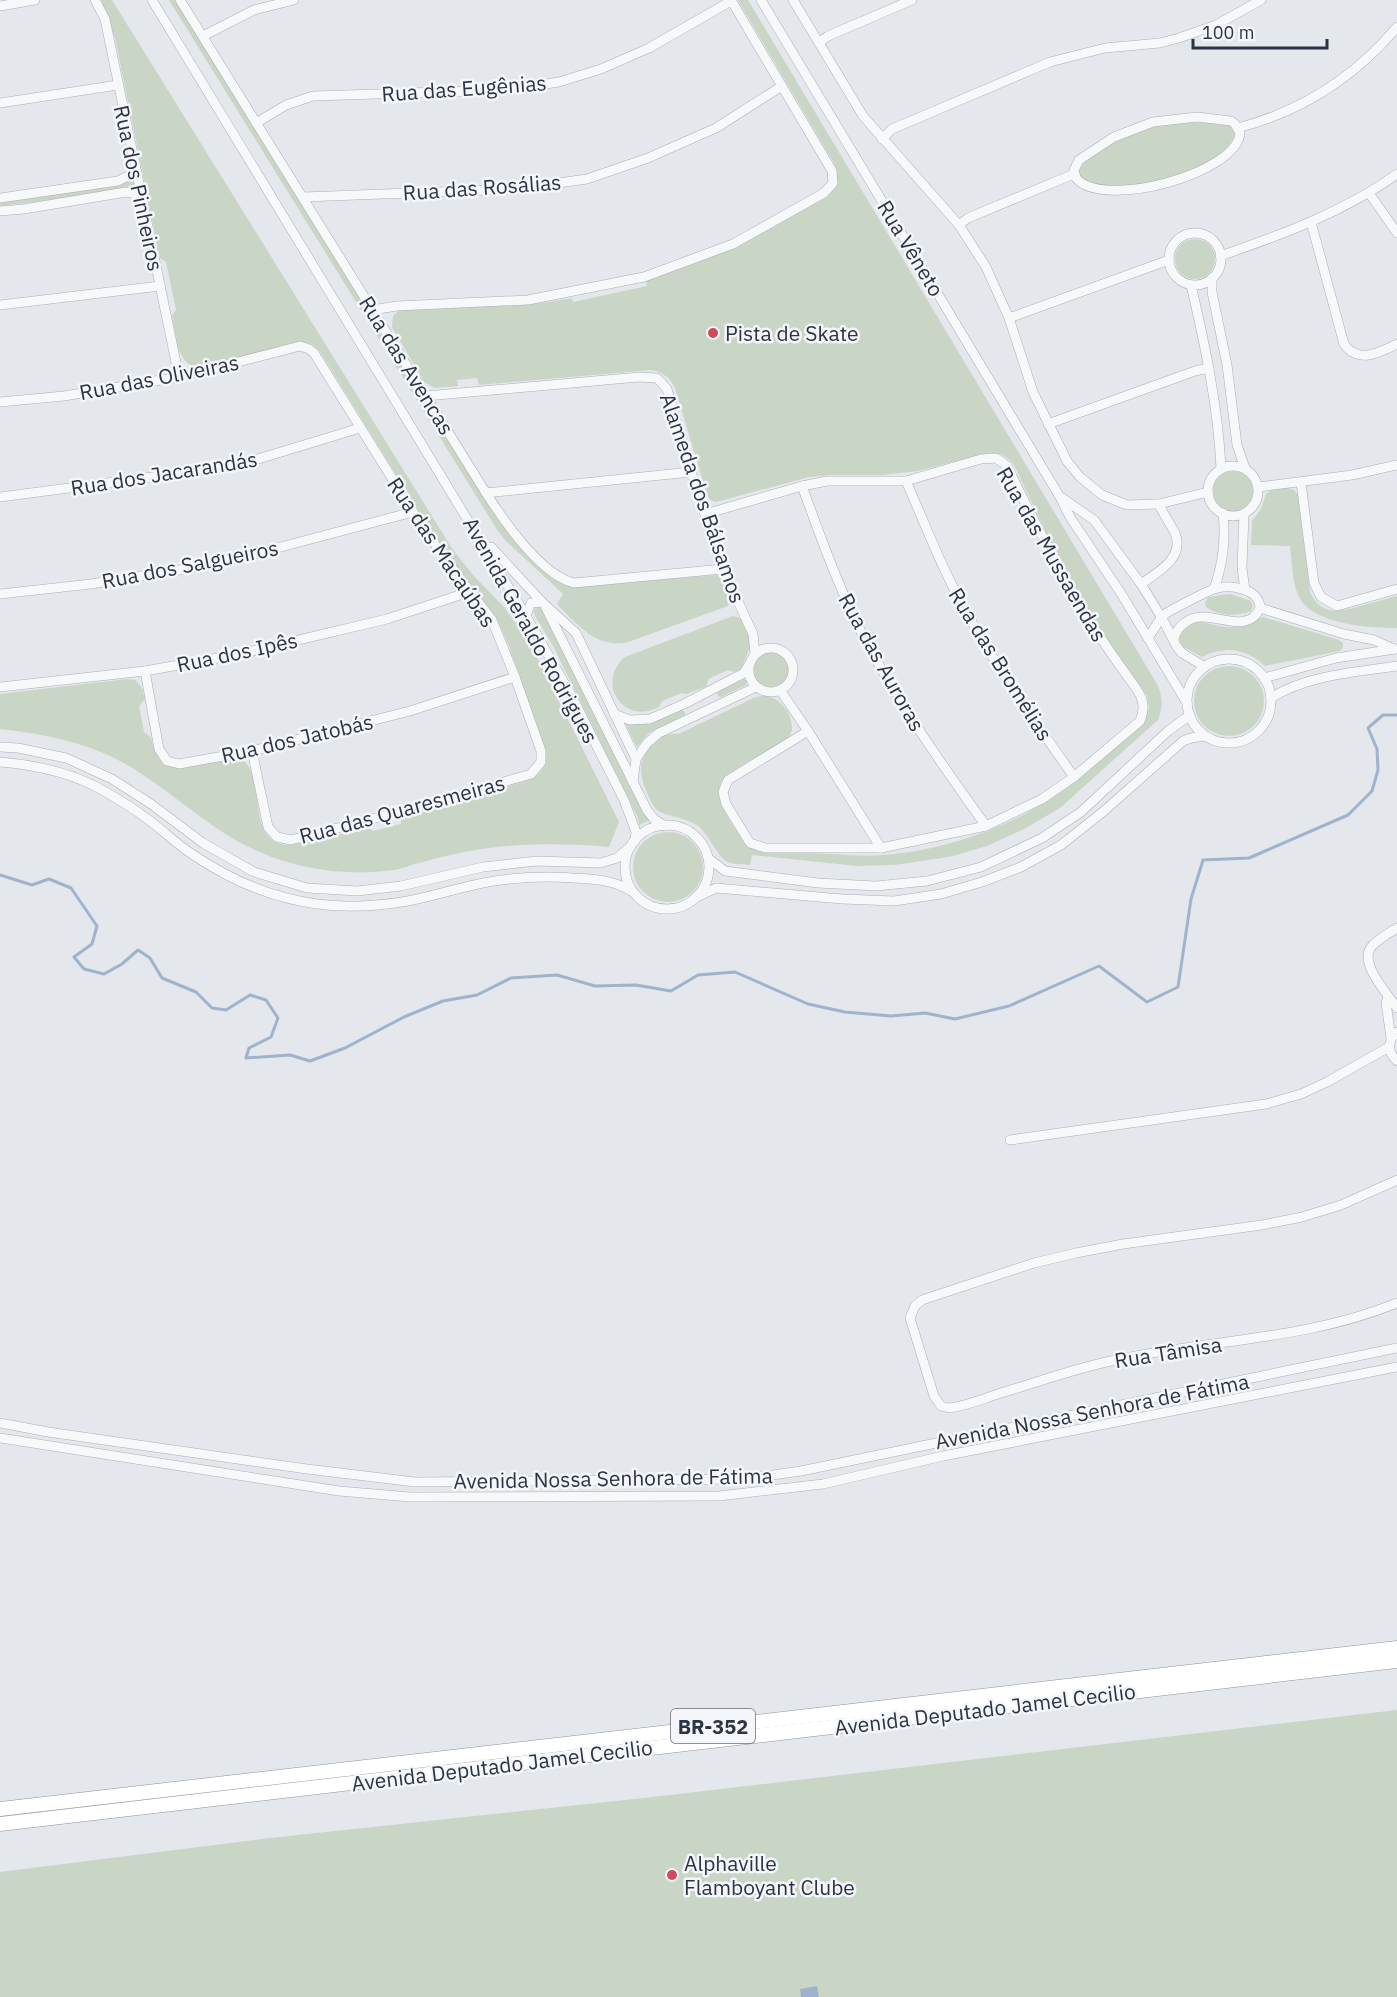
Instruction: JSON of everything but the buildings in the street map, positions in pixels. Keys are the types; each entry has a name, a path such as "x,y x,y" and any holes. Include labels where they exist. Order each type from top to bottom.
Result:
{"highway":[{"name":"Avenida Deputado Jamel Cecilio","path":"0,1807 1397,1648"},
{"name":"Avenida Deputado Jamel Cecilio","path":"0,1825 1397,1661"}],"street":[{"path":"0,6 35,0"},
{"name":"Rua dos Pinheiros","path":"94,0 105,20 179,377"},
{"name":"Rua das Avencas","path":"152,0 459,504"},
{"name":"Rua das Avencas","path":"180,0 486,493 522,544 562,580 574,583 723,569"},
{"path":"203,36 254,10 294,0"},
{"name":"Rua Vêneto","path":"762,0 1070,517 1122,595 1187,703"},
{"path":"793,0 863,116 959,225 986,267 1009,318 1033,392 1067,460 1084,482 1108,498 1127,505 1159,504 1208,492"},
{"path":"819,43 828,36 912,0"},
{"path":"882,139 892,129 1050,62 1105,48 1160,43 1179,38 1216,25 1261,0"},
{"path":"372,310 397,306 528,300 644,277 733,244 824,193 833,183 832,171 731,1"},
{"name":"Rua das Eugênias","path":"256,123 286,105 313,96 504,90 559,82 601,69 649,48 731,1"},
{"path":"1238,128 1282,114 1329,88 1360,65 1397,27"},
{"path":"0,103 118,85"},
{"name":"Rua das Rosálias","path":"303,196 514,189 587,178 648,158 716,128 782,86"},
{"path":"1182,118 1211,118 1231,121 1238,128 1239,141 1222,157 1196,173 1167,184 1140,189 1113,190 1082,184 1074,174 1076,163 1096,147 1126,131 1153,122 1182,118"},
{"path":"0,198 118,181 130,175 135,168"},
{"path":"959,225 968,218 1074,174"},
{"path":"1220,256 1311,222 1369,193 1397,174"},
{"path":"0,211 126,192 141,195"},
{"path":"1369,193 1397,233"},
{"path":"1311,222 1344,344 1354,354 1364,356 1397,344"},
{"path":"1190,234 1206,236 1213,241 1220,256 1220,264 1212,278 1205,283 1191,285 1177,279 1168,260 1176,241 1190,234"},
{"path":"1009,318 1168,260"},
{"path":"1212,278 1212,292 1227,365 1237,445 1245,468 1256,479 1259,487 1256,503 1244,514 1237,516 1223,513 1212,504 1208,492 1211,478 1221,468 1237,466 1245,468"},
{"path":"1191,285 1209,368 1219,431 1221,468"},
{"path":"0,305 160,286"},
{"name":"Rua das Oliveiras","path":"0,402 64,396 179,377 300,346 314,353"},
{"name":"Rua das Macaúbas","path":"314,353 413,512 492,620 515,677 541,751 542,762"},
{"path":"1048,424 1195,370 1209,368"},
{"name":"Alameda dos Bálsamos","path":"426,396 639,377 657,378 667,389 723,569 753,634 755,654"},
{"name":"Rua dos Jacarandás","path":"0,497 198,471 255,460 360,428"},
{"name":"Rua das Mussaendas","path":"906,481 981,459 996,458 1006,466 1060,574 1098,636 1142,697 1144,711 1140,722 1074,777"},
{"path":"1259,487 1301,483 1397,465"},
{"path":"486,493 691,472"},
{"path":"705,514 827,481 906,481"},
{"name":"Rua das Bromélias","path":"906,481 952,585 983,641 1017,697 1074,777"},
{"path":"1301,483 1314,583 1321,597 1337,606 1397,589"},
{"name":"Rua das Auroras","path":"802,486 827,557 859,626 933,752 986,826"},
{"name":"Rua Vêneto","path":"1060,497 1094,520 1141,584 1182,653 1205,667"},
{"name":"Avenida Geraldo Rodrigues","path":"459,504 496,554 542,602 576,633 636,759"},
{"name":"Avenida Geraldo Rodrigues","path":"459,504 570,693 624,800 636,832 633,844"},
{"path":"1141,584 1167,566 1177,548 1174,533 1159,504"},
{"name":"Rua dos Salgueiros","path":"0,594 91,584 217,564 413,512"},
{"path":"1214,589 1223,556 1225,534 1223,513"},
{"path":"1244,514 1242,568 1245,590"},
{"path":"1080,532 1094,520"},
{"path":"1148,638 1162,618 1174,608 1214,589 1231,587 1245,590 1258,599 1260,608 1255,616 1241,621 1226,621 1203,616 1179,627 1174,639"},
{"name":"Rua dos Ipês","path":"0,687 145,671 235,655 387,619 470,592"},
{"path":"526,616 531,603 542,602"},
{"name":"Avenida Geraldo Rodrigues","path":"542,602 647,810 654,819 665,825"},
{"path":"1260,608 1344,634 1374,640 1396,649"},
{"name":"Alameda dos Bálsamos","path":"753,634 771,648 777,648 787,655 793,667 790,681 780,690"},
{"path":"614,714 630,720 650,719 744,673 755,654 765,648 771,648"},
{"path":"1264,678 1336,658 1396,649"},
{"path":"1231,659 1255,668 1264,678 1271,698 1270,710 1266,721 1250,738 1239,742 1216,741 1196,726 1187,703 1192,683 1205,667 1217,661 1231,659"},
{"path":"749,665 749,677 756,687 767,692 780,690 881,848"},
{"path":"1271,698 1297,685 1397,666"},
{"name":"Rua dos Jatobás","path":"145,671 159,749 167,761 179,764 252,751 410,711 515,677"},
{"path":"633,782 636,759 647,743 658,733 756,687"},
{"path":"712,690 719,704"},
{"path":"684,704 691,718"},
{"path":"708,858 725,871 876,886 927,881 981,867 1042,838 1081,812 1168,731 1190,715"},
{"path":"807,731 728,780 723,792 726,804 750,843 765,848 881,848 986,826 1042,799 1074,777"},
{"path":"0,762 21,764 64,774 102,790 146,818 191,854 230,877 278,897 320,905 363,906 408,901 500,880 551,876 598,879 621,884 643,902 656,908 670,909 683,906 716,888 842,899 894,900 941,894 982,882 1021,867 1061,845 1104,811 1183,741 1205,735"},
{"path":"0,747 18,748 66,758 112,778 203,843 254,872 307,888 357,891 401,886 483,867 536,861 601,862 617,858 643,833 665,825 680,827 693,834 703,844 708,858 707,880 695,898"},
{"name":"Rua das Quaresmeiras","path":"252,751 268,827 277,837 291,840 531,774 542,762"},
{"path":"633,844 627,857 626,869 633,892"},
{"path":"1397,928 1372,945 1368,956 1370,966 1397,1008"},
{"path":"1388,997 1386,1003 1392,1039 1391,1055 1397,1061"},
{"path":"1010,1140 1266,1104 1301,1094 1327,1083 1392,1039"},
{"name":"Rua Tâmisa","path":"1397,1180 1341,1205 1302,1217 1262,1226 1122,1244 1034,1263 922,1300 912,1310 910,1323 933,1396 941,1406 955,1407 1095,1364 1165,1350 1268,1338 1299,1332 1346,1321 1397,1303"},
{"name":"Avenida Nossa Senhora de Fátima","path":"0,1423 48,1432 415,1482 745,1479 801,1471 1397,1348"},
{"name":"Avenida Nossa Senhora de Fátima","path":"0,1438 44,1447 339,1491 410,1497 719,1496 823,1484 955,1454 1397,1367"},
{"path":"253,1477 255,1461"}],"green space":[{"path":"101,0 112,0 453,550 505,608 529,641 619,822 609,847 545,844 498,847 458,853 381,872 344,872 306,867 270,856 228,836 119,760 87,747 52,737 0,729 0,694 127,679 135,680 142,688 145,699 139,706 144,732 151,738 154,750 160,759 166,765 234,759 244,761 254,782 261,822 266,833 274,841 287,845 369,828 373,831 401,824 401,819 529,780 540,772 545,761 546,752 509,646 498,622 438,542 319,350 312,344 301,342 198,367 185,361 176,339 172,316 176,310 166,262 160,258 115,38"},
{"path":"169,0 176,0 518,543 551,576 576,586 717,575 727,589 728,606 628,642 617,643 606,642 588,634 557,604 563,594 505,540 496,528"},
{"path":"738,0 748,0 1157,684 1160,693 1161,711 1158,720 1060,808 1024,829 987,846 949,857 894,865 857,866 752,855 750,865 731,863 722,858 698,826 656,809 643,783 641,764 646,751 660,737 679,734 754,698 768,696 775,699 786,710 792,725 791,732 788,738 726,775 719,790 726,814 747,843 764,850 784,853 865,856 925,849 991,830 1050,799 1085,772 1142,723 1149,708 1147,695 1101,631 1064,570 1011,462 999,454 987,453 918,471 882,475 809,477 716,502 710,500 707,495 675,388 671,381 662,374 651,370 479,385 477,378 457,380 458,386 435,388 424,382 392,327 393,316 401,309 542,303 572,298 573,302 647,286 646,280 732,247 837,179 835,165"},
{"path":"1182,122 1229,125 1235,134 1227,148 1211,160 1167,178 1143,184 1119,186 1099,185 1083,180 1079,174 1081,166 1089,159 1125,137 1142,130"},
{"path":"134,179 136,188 134,190 0,206 0,201 116,185"},
{"path":"1195,239 1203,240 1209,245 1214,251 1214,267 1209,273 1203,278 1195,279 1187,278 1181,273 1176,267 1175,259 1176,251 1181,245 1187,240"},
{"path":"1233,471 1247,477 1253,491 1247,505 1233,511 1219,505 1213,491 1219,477"},
{"path":"1288,488 1294,490 1298,495 1310,592 1315,600 1320,606 1333,611 1397,596 1397,628 1358,626 1316,614 1299,597 1290,546 1251,545 1252,521 1261,509 1266,494 1272,490"},
{"path":"1230,594 1251,601 1253,605 1251,611 1228,615 1206,607 1208,597"},
{"path":"537,607 542,608 650,820 639,825 638,818 552,644 535,616 534,610"},
{"path":"733,616 740,618 751,638 751,645 741,669 734,672 728,670 708,679 707,686 662,701 659,707 646,711 635,711 618,699 613,689 613,678 616,667 625,657"},
{"path":"1263,617 1339,640 1343,643 1343,647 1340,651 1265,666 1251,656 1235,651 1219,651 1202,657 1182,646 1178,637 1181,628 1197,621 1224,627 1240,627"},
{"path":"771,652 783,658 789,670 783,682 771,688 759,682 753,670 759,658"},
{"path":"1229,666 1242,669 1254,676 1261,688 1264,701 1261,714 1254,726 1242,733 1229,736 1216,733 1204,726 1197,714 1194,701 1197,688 1204,676 1216,669"},
{"path":"744,679 747,681 746,685 721,697 718,696 717,692"},
{"path":"681,709 685,715 649,733 637,747 624,721 647,722"},
{"path":"668,832 681,835 693,842 700,854 703,867 700,880 693,892 681,899 668,902 655,899 643,892 636,880 633,867 636,854 643,842 655,835"},
{"path":"1397,1710 1397,1997 0,1997 0,1872 270,1838 644,1798"}],"water":[{"path":"817,1986 819,1997 801,1997 800,1989"}],"waterway":[{"path":"0,875 32,885 49,879 71,888 97,926 92,944 74,957 84,969 104,974 122,964 138,950 150,958 162,978 196,992 212,1008 226,1010 250,995 266,1000 278,1018 271,1037 249,1048 246,1058 290,1055 310,1061 345,1048 404,1017 443,1001 477,995 511,978 557,975 595,986 636,985 671,991 698,975 735,972 808,1004 845,1012 891,1016 925,1013 955,1019 1009,1006 1099,966 1147,1002 1178,987 1191,899 1203,860 1249,858 1348,815 1372,791 1378,770 1377,749 1368,728 1383,715 1397,715"}],"place":[{"name":"Pista de Skate","path":"713,333"},
{"name":"Alphaville Flamboyant Clube","path":"672,1875"}]}
